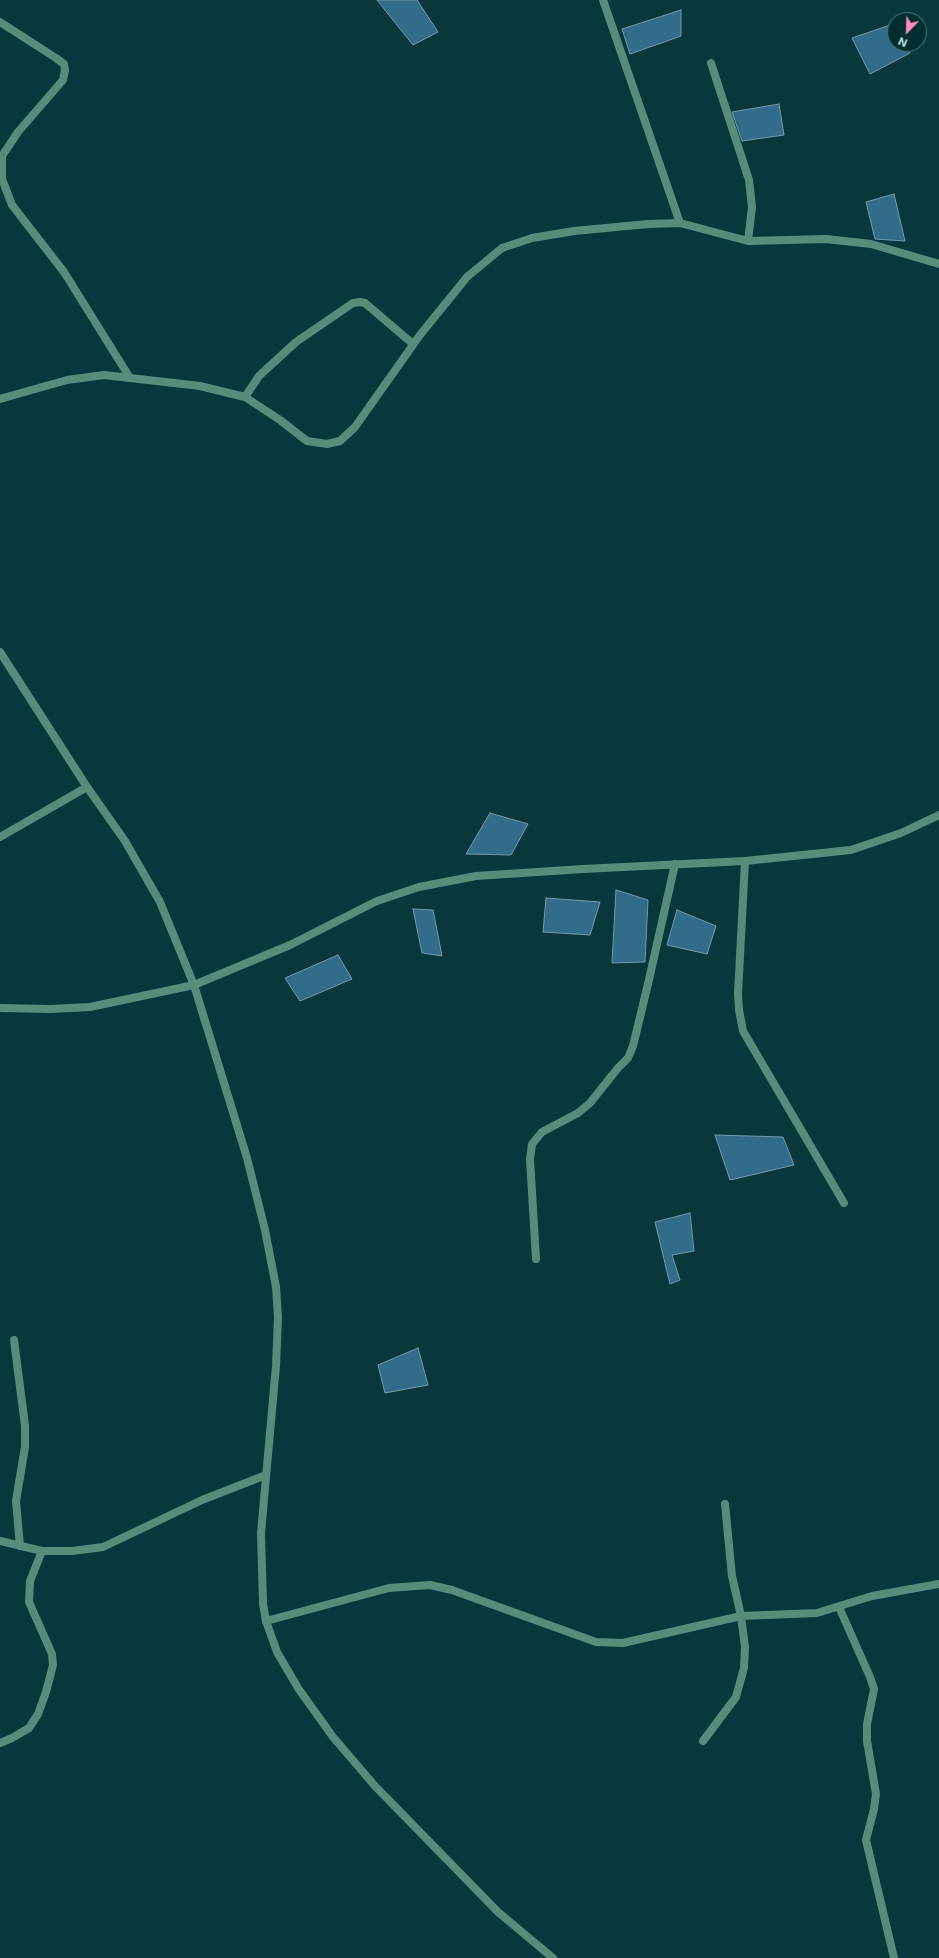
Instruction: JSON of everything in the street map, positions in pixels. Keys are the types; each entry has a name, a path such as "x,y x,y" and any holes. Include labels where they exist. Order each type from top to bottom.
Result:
{"street":[{"path":"603,0 680,223"},
{"path":"0,22 56,58 64,64 65,70 63,80 18,132 2,156 2,179 12,206 64,272 130,378"},
{"path":"711,63 749,180 752,207 748,241"},
{"path":"0,398 67,380 104,375 200,386 245,397 280,420 307,441 327,444 340,441 355,427 414,344 467,278 502,248 532,238 574,231 648,224 680,223 748,241 826,239 871,244 939,264"},
{"path":"245,397 259,376 296,342 353,304 360,302 365,303 414,344"},
{"path":"0,652 87,787 125,841 160,902 194,985 247,1158 265,1230 276,1287 278,1317 276,1359 260,1532 262,1604 266,1621 277,1652 291,1676 333,1736 375,1786 498,1912 553,1958"},
{"path":"0,837 87,787"},
{"path":"0,1008 50,1009 90,1007 194,985 290,945 377,901 420,887 476,876 745,861 851,850 901,833 939,816"},
{"path":"745,861 738,994 739,1010 744,1031 844,1203"},
{"path":"536,1259 530,1159 532,1144 542,1132 578,1113 590,1103 628,1058 633,1046 675,864"},
{"path":"14,1340 25,1426 25,1447 16,1501 20,1546"},
{"path":"0,1541 42,1551 72,1551 103,1547 202,1500 266,1475"},
{"path":"703,1741 736,1697 744,1668 745,1647 741,1616 732,1576 725,1504"},
{"path":"0,1743 29,1728 38,1714 46,1692 52,1665 52,1654 29,1602 30,1581 42,1551"},
{"path":"266,1621 389,1588 430,1585 459,1592 596,1642 623,1643 741,1616 817,1613 872,1596 939,1584"},
{"path":"839,1607 874,1689 867,1724 867,1741 876,1794 874,1809 866,1840 894,1958"}],"building":[{"path":"377,0 417,0 438,32 413,45"},
{"path":"681,10 681,36 630,54 622,29"},
{"path":"887,26 887,52 910,53 870,74 852,38"},
{"path":"779,104 784,135 742,141 732,112"},
{"path":"894,194 905,241 875,239 866,202"},
{"path":"490,813 528,824 511,855 466,854"},
{"path":"616,890 648,900 645,962 612,963"},
{"path":"546,898 600,902 590,935 543,932"},
{"path":"413,909 433,910 442,956 422,953"},
{"path":"677,910 716,926 707,954 667,945"},
{"path":"338,955 352,979 300,1001 285,978"},
{"path":"715,1135 783,1137 794,1165 730,1180"},
{"path":"690,1213 694,1251 672,1255 680,1280 670,1284 655,1222"},
{"path":"418,1348 428,1385 385,1393 378,1365"}]}
